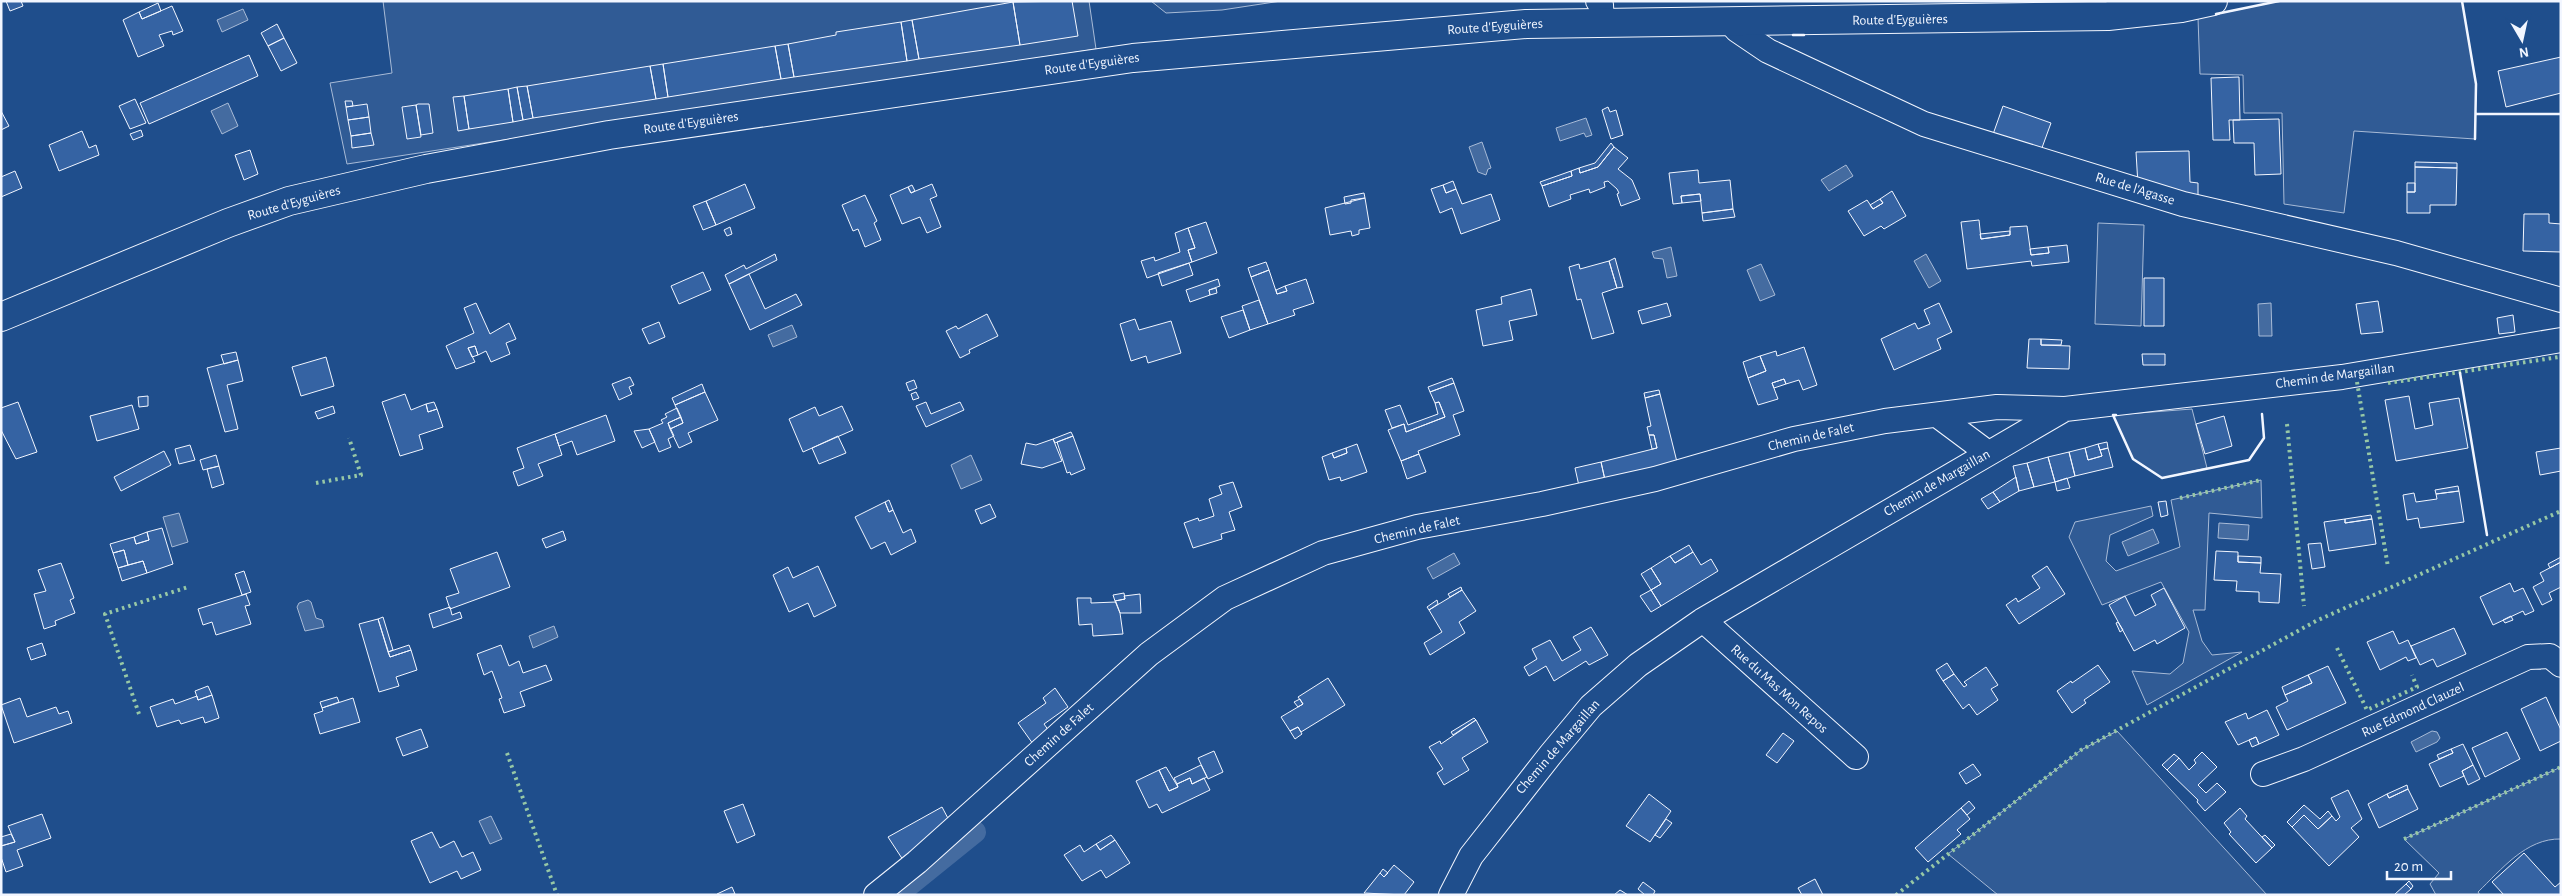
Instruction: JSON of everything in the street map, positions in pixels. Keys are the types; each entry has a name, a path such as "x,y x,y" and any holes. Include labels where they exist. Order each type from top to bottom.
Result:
{"main road":[{"name":"Route d'Eyguières","path":"1,316 228,223 290,201 426,169 609,135 1133,58 1526,24 1600,12 1730,22 2108,16 2181,8 2214,1"}],"street":[{"name":"Rue de l'Agasse","path":"1730,22 1737,30 1768,51 1924,124 2183,204 2396,253 2561,300"},
{"name":"Chemin de Margaillan","path":"1451,895 1471,856 1522,789 1591,706 1638,665 1703,620 2065,409 2342,377 2561,340"},
{"name":"Chemin de Falet","path":"876,895 924,856 1150,654 1225,598 1314,558 1418,527 1542,504 1655,479 1794,439 1885,421 1997,407 2065,409"},
{"path":"1937,416 1988,453"},
{"name":"Rue du Mas Mon Repos","path":"1703,620 1856,757"},
{"name":"Rue Edmond Clauzel","path":"2263,774 2304,760 2528,657 2550,656 2561,665"}],"shaded area":[{"path":"383,1 1089,1 1096,49 347,164 330,83 392,73"},
{"path":"1151,1 1281,1 1222,10 1166,13"},
{"path":"2279,1 2462,1 2476,84 2475,139 2354,131 2344,213 2284,204 2282,113 2244,113 2243,75 2200,74 2198,18"},
{"path":"243,9 248,20 222,32 217,20"},
{"path":"228,103 238,126 222,134 211,111"},
{"path":"1586,118 1592,135 1586,137 1584,133 1560,141 1556,128"},
{"path":"1482,142 1491,168 1488,169 1486,175 1478,172 1469,147"},
{"path":"1846,165 1853,176 1829,191 1821,180"},
{"path":"2098,223 2144,225 2141,326 2095,324"},
{"path":"1671,247 1677,276 1667,278 1663,259 1654,258 1652,252"},
{"path":"1926,254 1941,281 1929,288 1914,261"},
{"path":"1761,264 1775,295 1760,301 1747,270"},
{"path":"2271,303 2272,336 2259,336 2258,304"},
{"path":"792,325 797,337 773,347 768,335"},
{"path":"2192,409 2207,468 2162,478 2133,459 2113,415"},
{"path":"971,455 982,480 961,489 951,465"},
{"path":"2261,480 2262,518 2209,513 2205,610 2193,610 2202,641 2212,655 2242,652 2147,705 2132,671 2170,674 2183,663 2189,632 2161,582 2102,605 2069,537 2075,522 2151,506 2153,516 2110,535 2106,561 2116,571 2180,547 2171,500"},
{"path":"179,513 188,542 172,547 163,517"},
{"path":"2219,523 2249,525 2248,540 2218,538"},
{"path":"2153,529 2159,543 2128,556 2122,542"},
{"path":"1454,553 1460,564 1433,579 1427,568"},
{"path":"308,600 311,602 316,618 322,620 324,627 305,631 297,607 299,603"},
{"path":"554,626 558,637 533,648 529,636"},
{"path":"2117,731 2267,895 1998,895 1948,854 2081,750"},
{"path":"2432,731 2437,732 2440,738 2437,742 2416,752 2411,742"},
{"path":"2561,767 2561,839 2548,840 2525,850 2505,865 2478,892 2480,895 2436,895 2430,884 2439,873 2404,839"},
{"path":"491,816 502,839 490,844 479,821"}],"building":[{"path":"6,1 21,1 23,6 10,11"},
{"path":"1072,1 1078,36 1020,45 1013,2"},
{"path":"1013,2 1020,45 919,59 912,20"},
{"path":"158,3 161,11 142,19 139,12"},
{"path":"172,6 183,31 173,35 172,31 159,35 164,46 138,57 123,20 139,12 142,19"},
{"path":"912,20 919,59 907,61 901,22"},
{"path":"901,22 907,61 794,77 788,44 836,35 836,32"},
{"path":"277,24 284,38 268,46 261,33"},
{"path":"284,38 297,63 281,71 268,46"},
{"path":"788,44 794,77 781,79 775,46"},
{"path":"775,46 781,79 668,97 663,64"},
{"path":"249,55 258,76 149,124 140,103"},
{"path":"2561,57 2561,93 2506,107 2498,71"},
{"path":"663,64 668,97 656,99 650,66"},
{"path":"650,66 656,99 533,118 527,86"},
{"path":"2239,77 2240,120 2229,120 2230,140 2213,140 2211,78"},
{"path":"527,86 533,118 523,120 517,87"},
{"path":"517,87 523,120 513,122 508,89"},
{"path":"508,89 513,122 469,129 464,96"},
{"path":"464,96 469,129 458,131 453,97"},
{"path":"135,99 146,123 130,129 119,106"},
{"path":"345,101 352,101 353,106 346,107"},
{"path":"367,104 369,117 348,120 346,107"},
{"path":"429,104 433,133 421,135 416,105"},
{"path":"416,105 421,137 407,139 402,107"},
{"path":"2003,106 2051,123 2039,156 1991,140"},
{"path":"1608,107 1610,112 1616,110 1623,135 1611,139 1602,110"},
{"path":"1,111 9,126 1,130"},
{"path":"369,117 371,133 351,136 348,120"},
{"path":"2279,119 2281,174 2255,175 2254,143 2234,143 2233,120"},
{"path":"141,130 143,136 133,140 130,134"},
{"path":"82,131 89,148 96,145 99,155 59,171 49,145"},
{"path":"371,133 374,145 352,148 351,136"},
{"path":"1611,143 1614,147 1598,167 1580,173 1579,168 1595,163"},
{"path":"1614,147 1628,158 1618,169 1632,180 1640,199 1621,206 1617,189 1608,181 1604,182 1605,187 1590,193 1589,189 1570,195 1571,199 1549,207 1542,186 1572,176 1571,171 1579,168 1580,173 1598,167"},
{"path":"250,150 258,174 244,180 235,155"},
{"path":"2189,151 2190,182 2198,183 2198,198 2138,185 2136,152"},
{"path":"2415,162 2457,163 2457,168 2415,167"},
{"path":"2415,167 2457,168 2456,205 2430,205 2430,213 2407,213 2407,192 2415,192"},
{"path":"1698,170 1699,183 1730,180 1733,209 1702,213 1700,194 1681,196 1682,203 1673,204 1669,173"},
{"path":"15,171 22,188 1,197 1,177"},
{"path":"1571,171 1572,176 1542,186 1540,182"},
{"path":"1453,181 1456,189 1446,193 1443,185"},
{"path":"2407,183 2415,183 2415,192 2407,192"},
{"path":"745,184 755,208 716,225 706,201"},
{"path":"932,184 937,196 930,199 941,227 927,233 920,217 902,224 890,195 908,187 911,193"},
{"path":"912,185 915,191 911,193 908,187"},
{"path":"1443,185 1446,193 1456,189 1462,204 1491,194 1500,220 1461,234 1452,208 1440,213 1431,189"},
{"path":"1892,191 1906,216 1884,229 1881,226 1864,236 1848,211 1867,200 1873,209 1883,203 1880,199"},
{"path":"1364,193 1365,198 1351,200 1351,203 1345,204 1344,197"},
{"path":"1700,194 1701,201 1682,203 1681,196"},
{"path":"865,195 877,221 874,223 881,240 865,247 858,229 853,231 842,205"},
{"path":"1365,198 1370,228 1359,230 1359,234 1352,236 1351,231 1330,235 1325,208"},
{"path":"1880,199 1883,203 1873,209 1870,205"},
{"path":"706,201 716,225 703,230 693,206"},
{"path":"1733,209 1735,217 1703,221 1702,213"},
{"path":"2524,214 2549,214 2549,223 2561,224 2561,252 2523,251"},
{"path":"1979,220 1981,239 2010,235 2010,227 2027,226 2031,255 2049,253 2048,247 2067,245 2069,262 2032,266 2031,261 1967,269 1961,222"},
{"path":"1206,222 1217,253 1192,262 1188,250 1195,248 1188,228"},
{"path":"730,227 732,234 727,236 724,230"},
{"path":"1188,228 1195,248 1188,250 1192,262 1147,278 1141,261 1154,257 1155,261 1180,252 1175,233"},
{"path":"2010,231 2010,235 1981,239 1980,234"},
{"path":"2048,247 2049,253 2031,255 2030,249"},
{"path":"775,254 777,260 729,284 725,275 744,265 746,269"},
{"path":"1615,258 1623,287 1617,288 1609,261"},
{"path":"1609,261 1617,288 1602,293 1614,333 1592,339 1581,299 1577,300 1569,267 1579,264 1580,269"},
{"path":"1266,262 1269,270 1251,277 1248,268"},
{"path":"1189,263 1193,275 1162,286 1158,273"},
{"path":"1269,270 1277,294 1287,291 1285,286 1306,279 1314,303 1293,310 1295,315 1268,324 1251,277"},
{"path":"703,272 711,290 679,304 671,286"},
{"path":"749,274 765,309 796,294 802,305 750,330 729,284"},
{"path":"2144,278 2164,278 2164,326 2144,326"},
{"path":"1218,279 1220,286 1209,290 1210,295 1190,302 1186,290"},
{"path":"1285,286 1287,291 1277,294 1276,290"},
{"path":"1216,288 1217,293 1210,295 1209,290"},
{"path":"1531,289 1537,315 1509,321 1513,340 1483,346 1476,310 1502,304 1501,297"},
{"path":"1259,300 1268,324 1250,330 1242,306"},
{"path":"2378,301 2383,332 2361,334 2356,304"},
{"path":"476,303 490,334 509,323 516,339 506,343 510,354 491,362 486,351 478,355 475,346 468,348 475,362 456,369 446,346 474,333 464,308"},
{"path":"1667,303 1671,316 1642,324 1638,311"},
{"path":"1939,303 1952,332 1937,339 1941,349 1894,370 1881,339 1915,323 1918,329 1930,324 1924,310"},
{"path":"1243,310 1250,330 1229,338 1221,317"},
{"path":"987,314 998,336 969,350 970,353 960,358 946,331 956,326 958,329"},
{"path":"2513,315 2515,332 2499,334 2497,318"},
{"path":"1135,319 1139,330 1171,321 1181,353 1148,363 1146,356 1131,361 1120,324"},
{"path":"659,322 665,337 649,344 642,329"},
{"path":"2029,339 2041,339 2041,345 2070,346 2069,369 2027,368"},
{"path":"2041,339 2062,340 2061,345 2041,345"},
{"path":"475,346 478,355 472,357 468,348"},
{"path":"1804,347 1817,385 1803,390 1799,380 1786,384 1784,379 1772,383 1778,399 1758,405 1748,378 1766,371 1760,356 1776,351 1777,356"},
{"path":"236,352 238,360 224,364 221,355"},
{"path":"2142,354 2165,354 2165,365 2143,365"},
{"path":"1760,356 1766,371 1748,378 1743,362"},
{"path":"326,357 334,386 301,396 292,367"},
{"path":"238,360 243,381 227,385 238,429 225,432 207,368"},
{"path":"630,377 634,385 629,387 632,394 619,400 612,384"},
{"path":"1452,378 1454,383 1430,392 1428,387"},
{"path":"1784,379 1786,384 1774,388 1772,383"},
{"path":"914,380 917,388 909,391 906,383"},
{"path":"1454,383 1464,411 1453,415 1460,435 1418,451 1419,454 1401,461 1388,430 1404,424 1406,432 1445,417 1439,402 1435,403 1430,392"},
{"path":"702,384 705,392 675,405 672,398"},
{"path":"1659,390 1660,394 1645,398 1644,393"},
{"path":"705,392 718,420 688,433 692,442 679,448 670,429 683,423 675,405"},
{"path":"916,392 919,398 913,400 911,394"},
{"path":"405,394 411,410 426,404 428,412 437,409 443,427 419,435 423,449 400,456 382,402"},
{"path":"1660,394 1677,462 1605,480 1601,462 1657,448 1654,435 1649,435 1647,427 1651,426 1645,398"},
{"path":"148,396 148,406 139,407 138,397"},
{"path":"2409,396 2415,429 2433,425 2429,403 2459,398 2468,448 2396,461 2385,400"},
{"path":"18,402 37,452 16,459 1,430 1,408"},
{"path":"434,402 437,409 428,412 426,404"},
{"path":"926,402 931,414 960,402 964,410 926,427 916,406"},
{"path":"1439,402 1445,417 1406,432 1404,424 1392,428 1385,410 1400,405 1408,425 1438,414 1435,403"},
{"path":"132,405 139,429 97,441 90,416"},
{"path":"333,406 335,413 318,419 315,412"},
{"path":"842,406 853,430 803,452 789,419 815,407 819,416"},
{"path":"677,408 681,417 668,423 674,436 668,439 671,447 659,452 649,429 663,423 661,420 667,417 665,414"},
{"path":"606,415 615,441 577,455 572,441 559,446 555,434"},
{"path":"2224,416 2232,446 2205,454 2196,424"},
{"path":"681,417 683,423 670,429 668,423"},
{"path":"649,429 655,442 642,448 634,431"},
{"path":"1071,432 1073,436 1055,443 1053,439"},
{"path":"555,434 562,455 538,464 543,476 518,486 513,472 524,468 517,448"},
{"path":"1649,435 1654,435 1657,448 1652,449"},
{"path":"838,436 846,453 819,464 812,448"},
{"path":"1073,436 1085,469 1071,475 1070,472 1067,473 1057,442"},
{"path":"1053,439 1062,461 1042,468 1021,464 1026,443 1036,445"},
{"path":"2107,442 2108,448 2100,450 2098,444"},
{"path":"1357,444 1367,472 1341,481 1340,477 1329,480 1322,457 1332,453 1334,458 1347,453 1346,448"},
{"path":"2098,444 2102,456 2088,460 2085,448"},
{"path":"190,445 195,460 179,464 175,449"},
{"path":"1346,448 1347,453 1334,458 1332,453"},
{"path":"2085,448 2088,460 2102,456 2100,450 2108,448 2113,467 2075,476 2069,452"},
{"path":"2561,448 2561,471 2540,475 2536,452"},
{"path":"164,451 171,465 121,491 114,477"},
{"path":"2069,452 2075,476 2055,482 2048,457"},
{"path":"1419,454 1426,472 1407,479 1401,461"},
{"path":"216,455 219,466 203,470 200,460"},
{"path":"2048,457 2055,482 2034,487 2027,463"},
{"path":"1601,462 1605,480 1579,486 1575,468"},
{"path":"2027,463 2034,487 2019,491 2013,466"},
{"path":"219,466 224,484 212,488 207,469"},
{"path":"2016,477 2019,491 2000,502 1993,492"},
{"path":"2067,478 2070,488 2057,491 2055,482"},
{"path":"1233,482 1242,507 1229,512 1235,530 1221,534 1222,539 1193,548 1184,523 1198,518 1199,521 1214,516 1209,499 1222,494 1219,486"},
{"path":"2458,486 2459,491 2436,494 2435,490"},
{"path":"2459,491 2464,522 2420,528 2418,518 2407,520 2403,495 2414,493 2416,502 2437,499 2436,494"},
{"path":"1993,492 2000,502 1988,509 1981,499"},
{"path":"889,500 893,510 889,512 885,502"},
{"path":"2166,501 2168,515 2161,517 2158,502"},
{"path":"885,502 889,512 893,510 903,533 911,529 916,542 891,555 885,542 871,549 855,517"},
{"path":"990,504 996,517 981,524 975,510"},
{"path":"2371,515 2372,519 2345,523 2345,519"},
{"path":"2345,519 2345,523 2372,519 2376,544 2329,551 2324,522"},
{"path":"162,528 173,564 147,573 143,561 128,565 124,550 113,553 110,544 134,537 136,544 149,540 147,532"},
{"path":"563,531 566,540 546,548 542,539"},
{"path":"147,532 149,540 136,544 134,537"},
{"path":"2321,543 2325,567 2312,569 2308,544"},
{"path":"1689,545 1693,552 1675,563 1670,556"},
{"path":"124,550 128,565 118,568 113,553"},
{"path":"2216,551 2238,552 2238,562 2261,563 2260,573 2281,574 2279,603 2259,602 2259,592 2236,591 2237,581 2214,580"},
{"path":"497,552 510,587 450,609 446,597 459,593 450,569"},
{"path":"1693,552 1701,565 1711,559 1718,571 1661,606 1651,590 1661,584 1651,568 1670,556 1675,563"},
{"path":"2238,556 2261,557 2261,563 2238,562"},
{"path":"2561,557 2561,562 2550,568 2548,564"},
{"path":"143,561 147,573 122,581 118,568"},
{"path":"2561,562 2561,587 2549,593 2552,600 2542,605 2533,587 2544,581 2540,573"},
{"path":"61,563 74,598 70,600 75,613 55,621 56,625 44,629 34,594 46,591 38,570"},
{"path":"818,566 836,606 814,617 808,603 789,612 773,575 788,567 793,578"},
{"path":"2047,566 2065,594 2019,624 2006,605 2016,598 2018,602 2040,588 2032,576"},
{"path":"1651,568 1661,584 1651,590 1641,574"},
{"path":"244,571 251,592 242,595 235,574"},
{"path":"2510,583 2514,592 2523,588 2534,611 2525,615 2523,611 2493,625 2480,597"},
{"path":"1461,587 1462,590 1450,597 1448,594"},
{"path":"2164,588 2185,628 2157,644 2155,640 2134,651 2109,605 2125,596 2135,616 2156,605 2151,595"},
{"path":"1462,590 1476,611 1459,622 1465,633 1430,655 1424,643 1442,632 1429,610"},
{"path":"1651,590 1661,606 1651,612 1640,596"},
{"path":"1124,593 1125,599 1115,601 1113,595"},
{"path":"246,594 250,605 245,606 251,624 216,635 212,622 203,625 198,609"},
{"path":"1140,594 1141,613 1120,613 1115,601 1125,599 1124,596"},
{"path":"1077,598 1091,598 1091,603 1116,602 1120,613 1123,634 1093,636 1092,624 1079,625"},
{"path":"1437,600 1438,604 1429,610 1427,607"},
{"path":"450,607 452,615 460,612 462,618 433,628 429,614"},
{"path":"2511,616 2513,620 2505,623 2503,620"},
{"path":"383,617 393,650 388,652 378,619"},
{"path":"378,619 390,657 411,650 417,670 396,677 399,686 379,692 359,624"},
{"path":"2118,622 2123,630 2120,632 2116,623"},
{"path":"1591,627 1608,655 1589,665 1586,661 1554,681 1546,666 1529,676 1524,667 1537,659 1532,649 1550,640 1562,661 1581,650 1573,637"},
{"path":"2454,628 2466,654 2437,667 2433,659 2420,665 2411,646"},
{"path":"2393,631 2399,644 2408,640 2416,658 2408,661 2406,657 2380,670 2367,642"},
{"path":"42,643 46,655 31,660 27,648"},
{"path":"409,645 411,650 390,657 388,652"},
{"path":"501,645 509,666 519,661 523,673 546,665 552,680 520,692 525,706 504,713 499,699 502,698 492,671 484,675 477,654"},
{"path":"1947,663 1954,674 1943,681 1936,670"},
{"path":"2098,665 2110,682 2084,700 2086,703 2072,713 2057,691"},
{"path":"2328,666 2346,703 2287,730 2276,707 2288,701 2285,695 2312,683 2308,675"},
{"path":"1986,667 1998,685 1991,689 1998,700 1977,715 1969,704 1963,709 1943,681 1954,674 1964,687 1967,685 1964,682"},
{"path":"2308,675 2312,683 2285,695 2282,687"},
{"path":"1328,678 1345,705 1301,732 1298,727 1290,731 1281,717 1303,704 1298,697"},
{"path":"208,686 212,695 198,700 195,691"},
{"path":"1055,688 1068,707 1044,724 1049,731 1033,744 1018,723 1046,703 1043,698"},
{"path":"212,695 219,718 205,723 203,717 181,724 179,720 157,727 150,707 173,699 175,704 197,696 198,700"},
{"path":"337,697 339,702 322,708 320,702"},
{"path":"2546,697 2561,730 2561,741 2540,751 2521,709"},
{"path":"20,698 27,717 56,707 59,714 68,711 72,723 14,743 1,705"},
{"path":"353,698 360,722 320,734 314,714 323,711 322,708"},
{"path":"1300,699 1303,704 1298,707 1294,702"},
{"path":"2267,710 2279,735 2259,744 2256,737 2238,745 2225,722 2246,713 2248,719"},
{"path":"1474,718 1476,720 1453,735 1451,732"},
{"path":"1476,720 1488,742 1462,758 1469,770 1444,785 1437,773 1443,769 1429,747 1440,741 1441,744"},
{"path":"1298,727 1302,734 1295,739 1290,731"},
{"path":"421,729 428,747 403,756 396,738"},
{"path":"2507,732 2520,759 2485,777 2472,748"},
{"path":"1783,733 1794,741 1777,763 1766,755"},
{"path":"2256,737 2259,744 2252,747 2249,740"},
{"path":"2463,744 2473,765 2462,771 2464,776 2440,787 2429,764 2453,753 2451,749"},
{"path":"2451,749 2453,753 2439,759 2437,755"},
{"path":"1214,751 1223,772 1208,779 1198,758"},
{"path":"2202,752 2217,767 2198,785 2206,793 2217,783 2226,792 2205,811 2197,802 2198,800 2167,770 2179,758 2189,770 2196,763 2194,760"},
{"path":"2174,754 2179,758 2167,770 2162,765"},
{"path":"1973,764 1981,775 1966,784 1959,773"},
{"path":"1201,765 1207,777 1192,784 1190,778 1177,784 1174,778"},
{"path":"2473,765 2480,779 2468,785 2462,771"},
{"path":"1166,767 1178,787 1169,791 1159,770"},
{"path":"1159,770 1169,791 1178,787 1177,784 1190,778 1192,784 1204,778 1210,790 1162,813 1157,804 1149,808 1136,781"},
{"path":"2407,785 2408,789 2389,798 2387,794"},
{"path":"2408,789 2418,809 2379,828 2368,804 2387,794 2389,798"},
{"path":"2348,790 2362,819 2351,828 2359,837 2329,866 2292,827 2304,815 2318,829 2332,816 2336,821 2340,817 2331,798"},
{"path":"1649,794 1671,811 1650,842 1626,826"},
{"path":"1969,801 1975,808 1967,815 1961,808"},
{"path":"743,804 755,835 737,843 724,811"},
{"path":"2304,805 2320,819 2328,811 2332,816 2318,829 2304,815 2292,827 2287,822"},
{"path":"942,807 951,824 905,863 888,837"},
{"path":"1961,808 1970,819 1957,830 1961,834 1928,862 1915,848"},
{"path":"2240,808 2247,816 2245,819 2272,848 2256,863 2229,834 2231,832 2224,823"},
{"path":"42,814 51,838 17,850 23,866 6,872 1,857 1,846 15,842 8,826"},
{"path":"1666,819 1672,823 1660,838 1655,835"},
{"path":"432,832 440,848 454,841 462,857 473,852 481,870 461,879 457,871 430,883 411,841"},
{"path":"11,834 15,842 1,846 1,837"},
{"path":"1111,835 1115,840 1100,850 1096,844"},
{"path":"2265,835 2275,845 2272,848 2262,837"},
{"path":"1115,840 1130,863 1106,878 1101,870 1082,881 1064,855 1080,845 1084,852 1096,844 1100,850"},
{"path":"2524,853 2555,887 2561,882 2561,895 2504,895 2492,882"},
{"path":"1394,865 1414,882 1404,895 1364,893 1380,873 1384,877"},
{"path":"1383,869 1388,873 1384,877 1380,873"},
{"path":"1815,879 1823,895 1802,895 1798,888"},
{"path":"2409,881 2413,886 2411,889 2406,884"},
{"path":"1643,882 1655,891 1653,895 1645,895 1638,889"},
{"path":"2406,884 2411,889 2404,895 2394,895"},
{"path":"732,887 735,894 717,895 717,894"},
{"path":"1620,890 1628,895 1614,895"}],"waterway":[{"path":"897,895 975,832"}],"hedge":[{"path":"2388,383 2559,357"},
{"path":"2357,382 2388,567"},
{"path":"2287,424 2304,606"},
{"path":"316,483 361,475 349,438"},
{"path":"2180,498 2261,480"},
{"path":"1896,895 2081,750 2316,621 2561,511"},
{"path":"139,714 105,614 188,587"},
{"path":"2337,648 2367,710 2417,687 2412,675"},
{"path":"507,753 557,895"},
{"path":"2404,839 2561,767"}],"wall":[{"path":"2216,14 2279,1"},
{"path":"2462,1 2476,84 2475,139"},
{"path":"1793,35 1804,35"},
{"path":"2477,114 2561,114"},
{"path":"2460,373 2487,535"},
{"path":"2116,415 2113,415 2133,459 2162,478 2249,460 2264,438 2262,414"}]}
